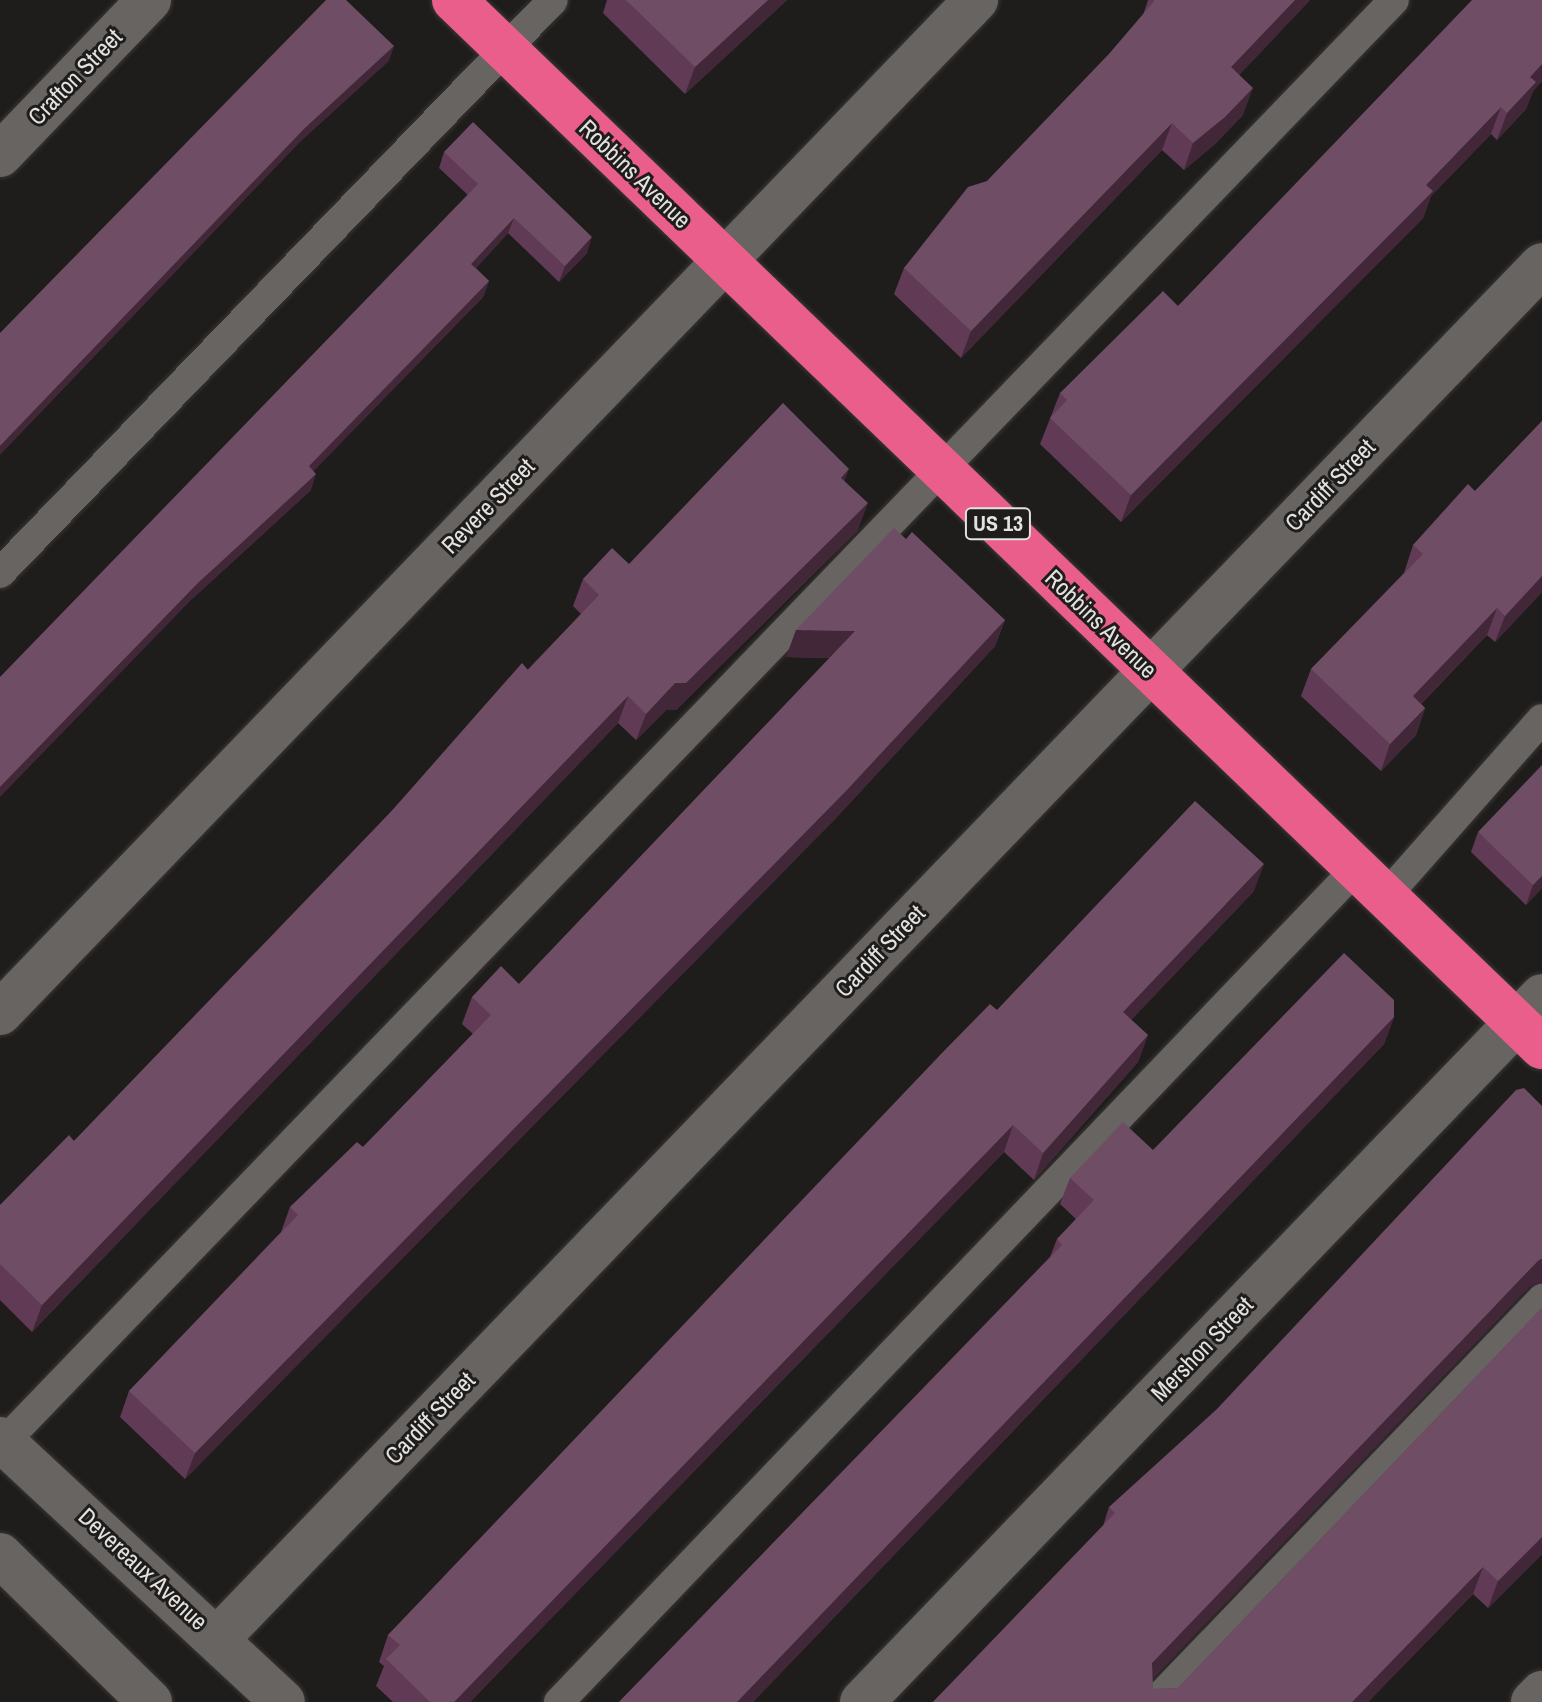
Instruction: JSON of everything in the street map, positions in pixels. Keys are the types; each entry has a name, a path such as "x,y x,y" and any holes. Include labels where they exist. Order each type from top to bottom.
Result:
{"highway":[{"name":"Robbins Avenue","path":"454,0 1370,883 1533,1022"}],"street":[{"name":"Crafton Street","path":"0,155 149,0"},
{"name":"Revere Street","path":"0,1013 976,0"},
{"name":"Cardiff Street","path":"218,1638 1542,265"},
{"name":"Mershon Street","path":"862,1702 1533,1022"},
{"name":"Devereaux Avenue","path":"2,1440 218,1638 283,1702"},
{"path":"0,1555 150,1702"}],"lane":[{"path":"0,573 553,0"},
{"path":"2,1440 1394,0"},
{"path":"559,1702 1370,883 1542,719"},
{"path":"1155,1702 1542,1299"}],"building":[{"path":"326,0 346,0 394,46 304,129 0,446 0,333"},
{"path":"626,0 768,0 695,67"},
{"path":"1155,0 1295,0 1231,67 1253,88 1225,117 1193,143 1172,123 971,331 904,268 968,187 987,181 1109,54"},
{"path":"1472,0 1542,0 1542,64 1530,77 1536,82 1507,113 1501,107 1426,185 1433,191 1131,495 1050,418 1067,400 1060,393 1163,291 1178,306"},
{"path":"473,122 592,237 565,266 514,218 471,264 489,281 309,466 316,474 198,583 0,787 0,677 478,184 444,152"},
{"path":"783,403 849,469 841,478 868,503 686,683 675,683 646,714 628,696 42,1305 0,1264 0,1205 69,1135 74,1141 389,814 522,663 528,670 599,595 583,579 612,548 629,564"},
{"path":"1542,421 1542,576 1505,616 1497,608 1413,696 1425,708 1390,744 1311,669 1423,554 1413,545 1468,484 1475,491"},
{"path":"894,528 906,539 912,532 1005,620 846,791 195,1453 129,1391 298,1215 290,1207 357,1142 363,1147 491,1015 472,997 501,966 519,984 855,631 796,630"},
{"path":"1542,765 1542,876 1533,885 1478,832"},
{"path":"1195,801 1264,864 1123,1012 1148,1035 1043,1153 1013,1125 454,1702 430,1702 386,1659 400,1645 388,1635 942,1053 990,1004 997,1010"},
{"path":"1344,953 1394,1000 1394,1017 737,1702 619,1702 1062,1245 1057,1239 1094,1200 1070,1178 1123,1122 1153,1150"},
{"path":"1524,1088 1542,1106 1542,1259 1152,1663 1153,1689 1178,1688 1542,1308 1542,1537 1498,1581 1483,1567 1352,1702 933,1702 1115,1513 1109,1507 1217,1409 1516,1090"}]}
